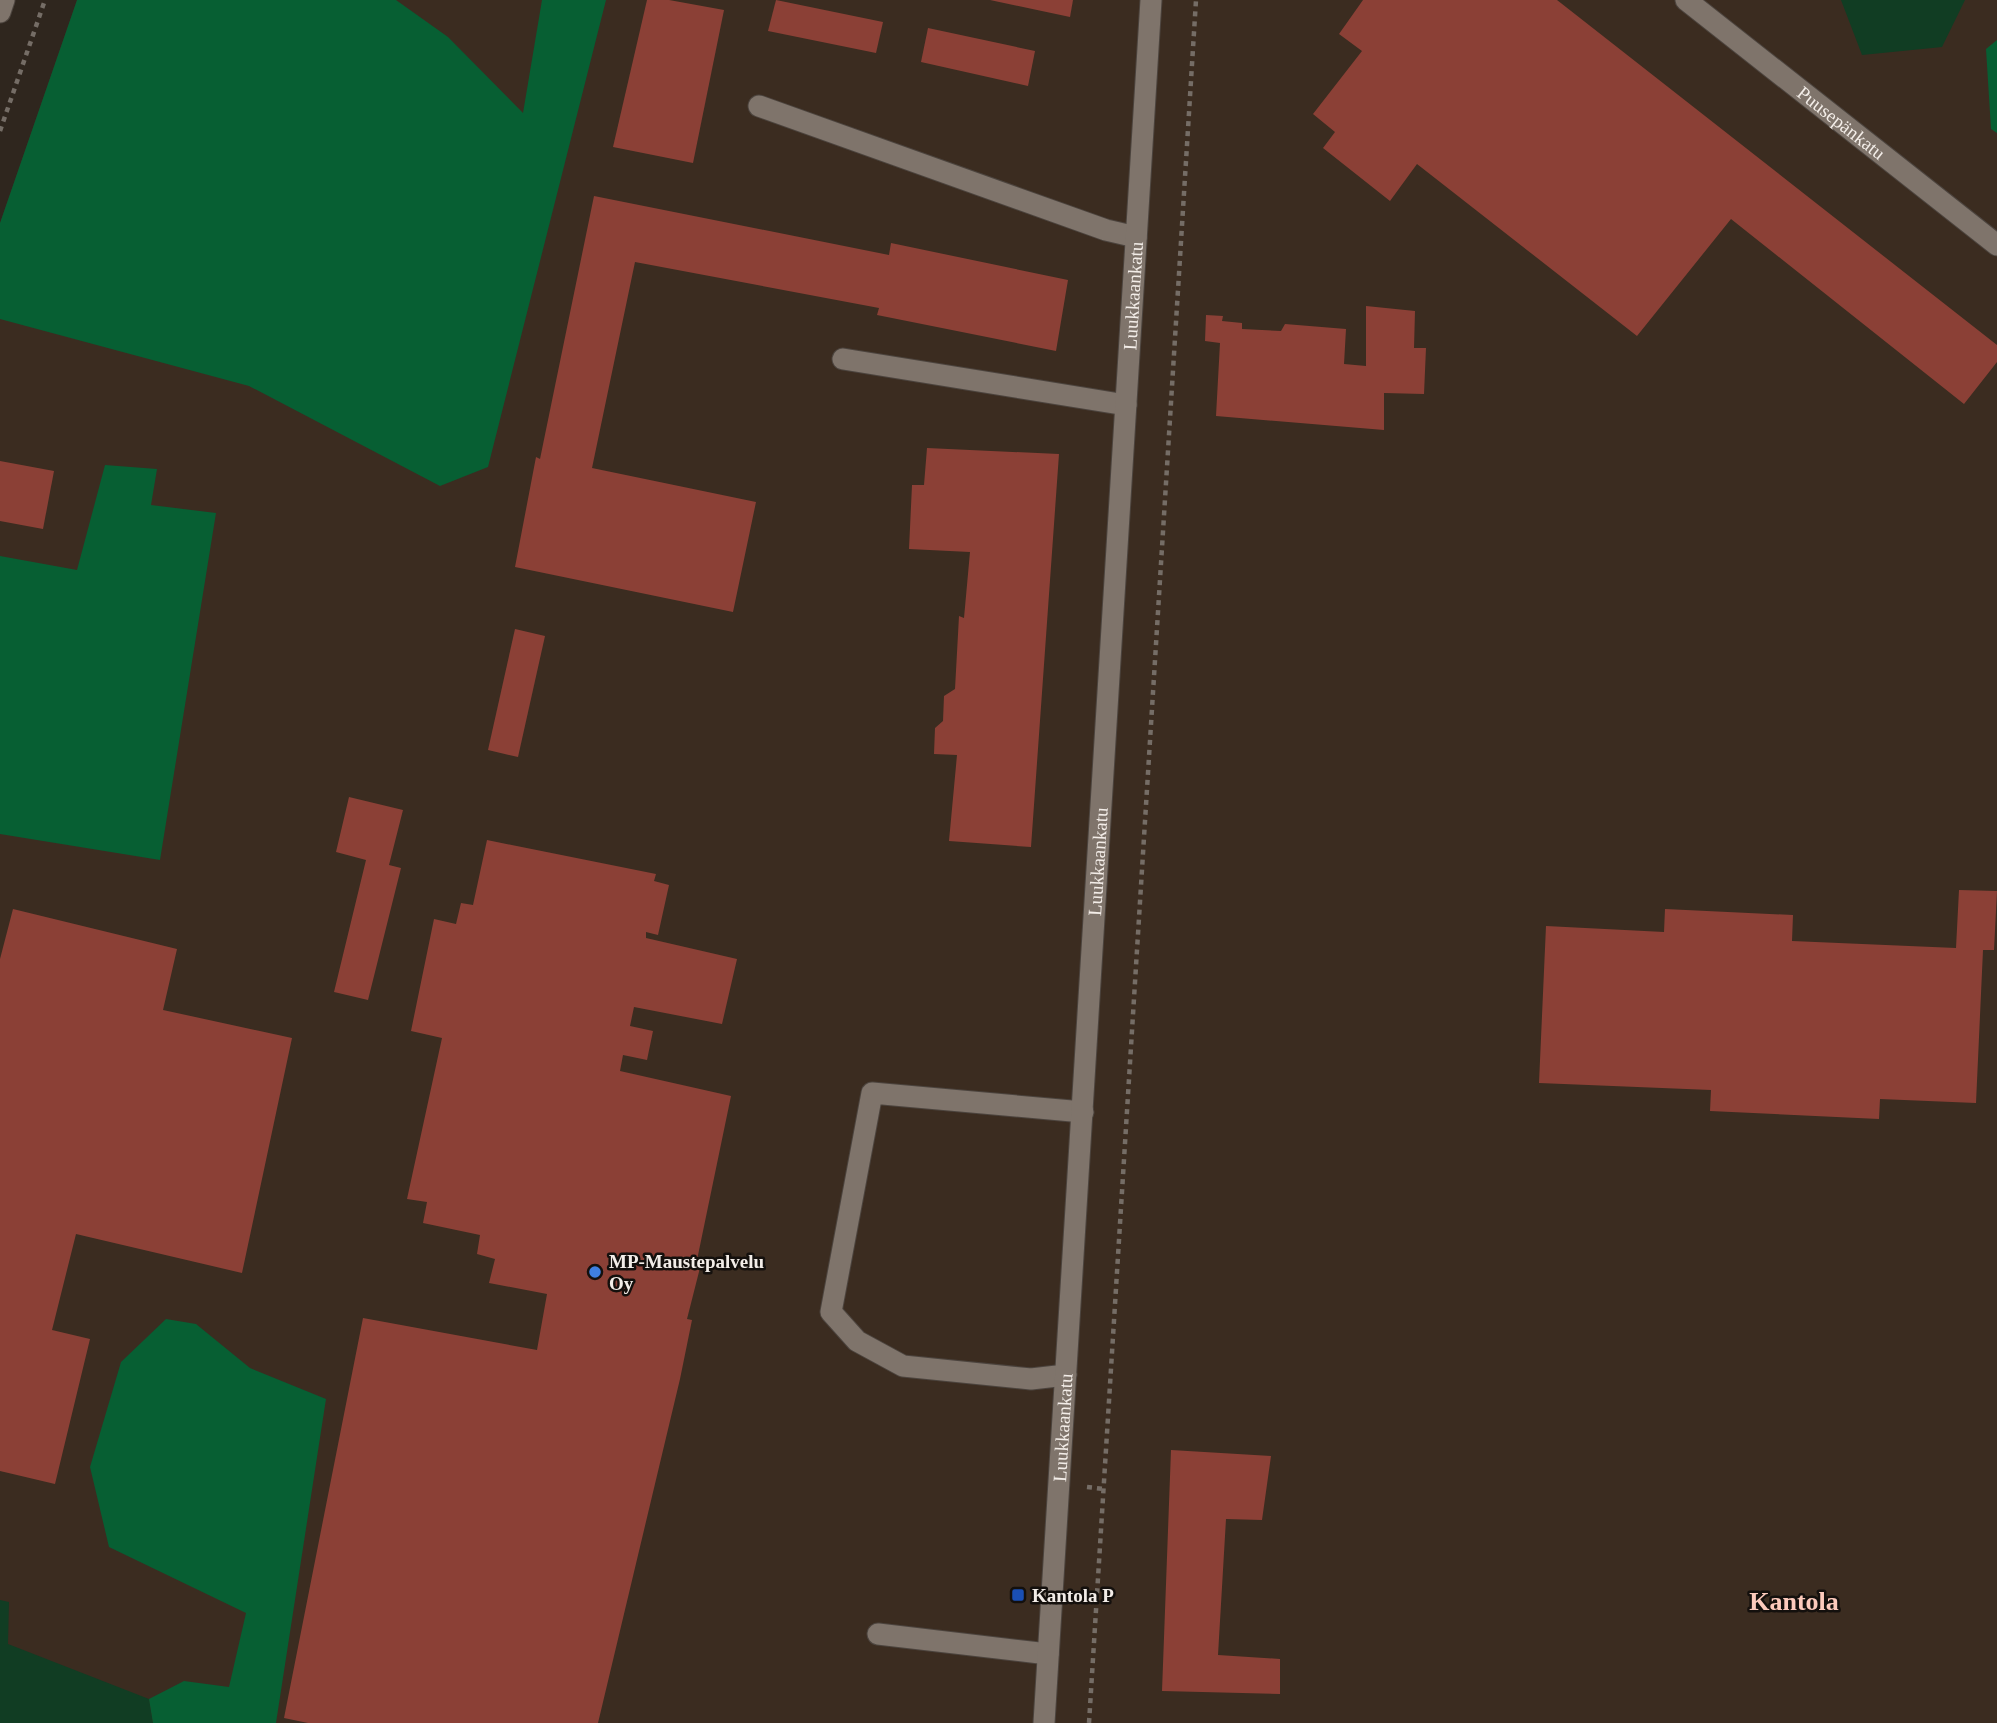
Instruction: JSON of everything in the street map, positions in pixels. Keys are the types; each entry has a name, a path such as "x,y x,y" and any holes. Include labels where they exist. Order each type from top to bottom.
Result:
{"street":[{"path":"0,12 4,0"},
{"name":"Luukkaankatu","path":"1044,1723 1151,0"},
{"name":"Puusepänkatu","path":"1686,0 1997,245"},
{"path":"759,106 1106,230 1136,237"},
{"path":"843,359 1126,405"},
{"path":"1066,1375 1031,1379 903,1366 857,1341 831,1312 872,1094 1083,1112"},
{"path":"878,1634 1048,1654"}],"path":[{"path":"0,131 45,0"},
{"path":"1089,1723 1196,0"}],"shaded area":[{"path":"77,0 1997,0 1997,1723 0,1723 0,223"}],"green space":[{"path":"77,0 396,0 448,37 523,113 542,0 606,0 488,467 440,486 249,386 0,319 0,223"},
{"path":"1841,0 1965,0 1942,47 1862,55"},
{"path":"1997,40 1997,133 1991,129 1986,49"},
{"path":"105,465 157,469 151,505 216,513 160,860 0,834 0,556 77,570"},
{"path":"166,1319 196,1324 250,1368 326,1399 276,1723 153,1723 149,1699 184,1681 229,1687 246,1613 109,1547 90,1467 121,1362"},
{"path":"0,1600 9,1602 8,1644 149,1699 153,1723 0,1723"}],"building":[{"path":"647,0 669,0 724,10 693,163 613,147"},
{"path":"776,0 883,22 876,53 768,31"},
{"path":"990,0 1073,0 1070,17"},
{"path":"1363,0 1557,0 1997,345 1997,362 1964,404 1731,219 1637,336 1417,164 1390,201 1323,148 1335,132 1313,114 1362,51 1339,34"},
{"path":"928,28 1035,51 1028,86 921,62"},
{"path":"594,196 889,255 891,243 1068,280 1056,351 877,315 879,308 635,262 592,468 756,502 733,612 515,567 536,457 540,459"},
{"path":"1366,306 1415,311 1414,348 1426,348 1424,394 1384,393 1384,430 1216,416 1220,343 1205,341 1206,315 1223,316 1222,321 1242,323 1242,329 1281,331 1285,324 1346,329 1344,364 1366,366"},
{"path":"927,448 1059,454 1031,847 949,841 957,755 934,754 935,728 943,721 944,696 955,689 959,616 964,618 970,552 909,549 912,485 924,485"},
{"path":"0,461 54,471 43,529 0,521"},
{"path":"515,629 545,636 518,757 488,750"},
{"path":"349,797 403,810 389,865 401,868 368,1000 334,992 366,860 336,852"},
{"name":"MP-Maustepalvelu Oy","path":"487,840 656,874 654,881 669,885 658,935 646,932 646,938 737,959 722,1024 634,1007 630,1026 653,1031 647,1060 623,1055 620,1071 731,1096 697,1260 702,1260 687,1319 692,1320 680,1379 598,1723 308,1723 284,1718 363,1318 537,1350 547,1294 489,1283 495,1259 477,1254 480,1235 423,1223 427,1202 407,1199 442,1038 411,1031 434,919 456,924 461,903 473,905"},
{"path":"1959,890 1997,891 1994,950 1983,950 1976,1103 1880,1099 1879,1119 1710,1111 1711,1090 1539,1083 1546,926 1664,932 1665,909 1793,915 1792,941 1956,948"},
{"path":"13,909 177,949 163,1010 292,1038 242,1273 76,1234 52,1330 90,1339 55,1484 0,1471 0,959"},
{"path":"1171,1450 1271,1456 1262,1520 1226,1519 1218,1655 1280,1659 1280,1694 1162,1691"}],"place":[{"name":"MP-Maustepalvelu Oy","path":"595,1272"},
{"name":"Kantola P","path":"1018,1595"}],"district":[{"name":"Kantola","path":"1794,1601"}]}
